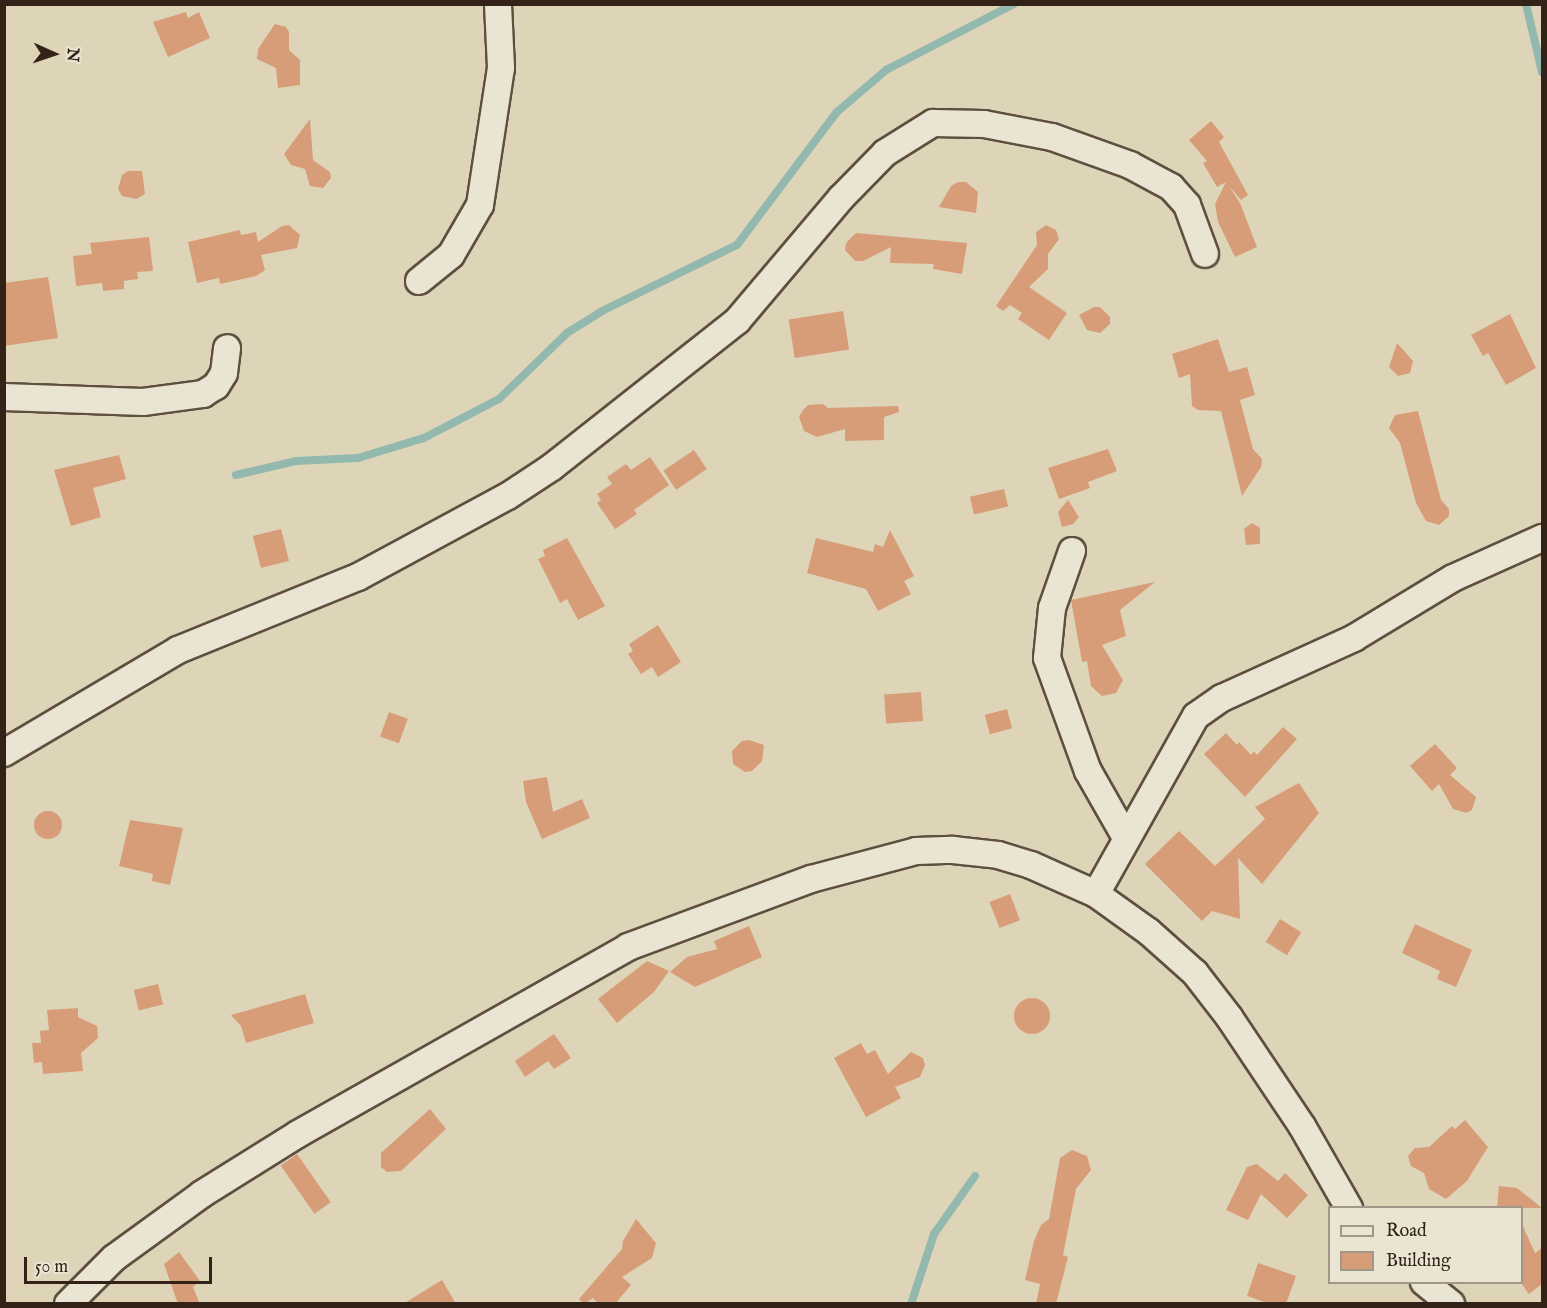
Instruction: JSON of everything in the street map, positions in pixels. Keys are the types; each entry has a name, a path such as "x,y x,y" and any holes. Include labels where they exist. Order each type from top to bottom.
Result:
{"street":[{"path":"419,281 450,255 480,205 501,68 498,4"},
{"path":"4,753 178,650 358,577 507,496 552,467 737,321 841,198 885,153 933,123 974,123 1052,137 1130,165 1171,187 1187,205 1205,254"},
{"path":"4,397 143,402 203,394 216,386 224,372 227,348"},
{"path":"1096,894 1196,716 1222,698 1354,638 1479,564 1542,538"},
{"path":"1072,550 1052,608 1047,658 1089,771 1126,838"},
{"path":"68,1304 114,1258 153,1228 298,1134 628,947 675,927 862,863 916,851 953,850 998,855 1031,865 1096,894 1149,932 1202,982 1302,1126 1348,1206"},
{"path":"1426,1284 1451,1304"}],"building":[{"path":"186,12 188,18 199,12 210,38 168,57 153,22"},
{"path":"275,24 286,27 289,32 289,50 300,60 300,85 278,88 276,68 257,59 258,49"},
{"path":"310,119 313,160 330,172 331,178 323,188 310,186 305,169 291,165 284,154"},
{"path":"1211,121 1224,137 1219,142 1248,195 1241,200 1229,186 1240,203 1257,247 1235,257 1218,222 1215,204 1226,182 1217,187 1203,163 1207,161 1189,140"},
{"path":"128,171 142,171 145,194 136,199 122,196 118,189 122,175"},
{"path":"958,182 966,182 978,192 976,213 939,207 951,186"},
{"path":"289,225 300,235 297,248 261,255 265,270 256,276 220,284 219,278 197,283 188,242 240,230 241,235 256,232 258,242 282,226"},
{"path":"1046,225 1056,230 1059,239 1048,254 1048,269 1029,287 1067,313 1049,340 1018,319 1022,313 1010,305 1003,311 996,306 1037,245 1036,232"},
{"path":"856,233 967,243 962,274 933,269 934,264 890,263 891,247 863,261 855,261 845,250 846,243"},
{"path":"149,237 153,271 137,272 138,279 124,281 124,289 103,291 102,283 76,286 73,256 92,254 90,243"},
{"path":"48,277 58,338 4,346 4,283"},
{"path":"1094,307 1100,307 1110,317 1110,324 1100,333 1087,330 1079,315"},
{"path":"843,311 849,350 795,358 789,320"},
{"path":"1510,314 1536,368 1506,385 1488,353 1483,356 1471,335"},
{"path":"1218,339 1229,372 1247,367 1255,395 1240,400 1253,449 1262,459 1261,467 1242,496 1221,411 1198,410 1192,406 1190,374 1179,378 1172,354"},
{"path":"1397,343 1413,361 1410,373 1398,376 1389,367"},
{"path":"823,404 828,408 898,406 899,412 884,417 884,440 845,441 845,429 817,437 804,431 799,417 803,410 808,405"},
{"path":"1418,411 1441,500 1449,509 1449,516 1439,525 1426,521 1416,503 1400,443 1389,428 1395,415"},
{"path":"1108,449 1117,471 1088,482 1090,488 1059,499 1048,468"},
{"path":"694,450 707,469 676,490 663,471"},
{"path":"119,455 126,479 93,488 101,517 71,526 54,470"},
{"path":"650,457 669,485 634,510 637,514 615,529 597,503 601,500 597,494 612,484 607,477 626,464 631,470"},
{"path":"1004,489 1008,507 974,514 970,497"},
{"path":"1068,500 1079,517 1073,524 1062,527 1058,512"},
{"path":"1252,523 1260,528 1260,544 1246,545 1244,529"},
{"path":"281,529 289,561 261,568 253,536"},
{"path":"890,530 914,576 904,581 911,594 878,611 866,589 807,573 816,538 873,552 875,544 883,547"},
{"path":"567,538 605,606 578,620 567,599 560,603 538,559 545,556 543,550"},
{"path":"1155,582 1120,610 1126,636 1102,645 1123,680 1116,693 1102,696 1091,686 1087,661 1082,662 1071,600"},
{"path":"658,625 681,662 658,677 652,667 641,674 628,654 633,651 629,644"},
{"path":"921,692 923,721 886,724 884,695"},
{"path":"1007,709 1012,728 990,734 985,715"},
{"path":"389,712 408,719 399,743 380,736"},
{"path":"1283,727 1297,739 1245,797 1204,754 1226,733 1237,745 1239,742 1251,755 1254,751 1257,755"},
{"path":"749,740 764,745 762,761 752,771 745,772 733,764 732,751 742,741"},
{"path":"1435,744 1457,768 1450,775 1476,797 1472,810 1466,813 1453,809 1439,784 1432,791 1410,766"},
{"path":"547,777 553,812 582,799 590,818 542,839 526,802 523,781"},
{"path":"1299,783 1319,813 1262,884 1238,858 1240,919 1212,911 1202,921 1145,864 1179,831 1215,866 1265,819 1255,807"},
{"path":"48,811 58,815 62,825 58,835 48,839 38,835 34,825 38,815"},
{"path":"130,820 183,828 170,885 152,881 153,874 119,866"},
{"path":"1010,894 1020,920 999,928 989,902"},
{"path":"1280,919 1301,932 1287,955 1266,942"},
{"path":"1415,924 1472,950 1456,987 1437,979 1440,971 1402,953"},
{"path":"749,926 762,957 695,987 670,972 687,957 717,949 714,941"},
{"path":"647,961 669,971 654,992 617,1023 598,999"},
{"path":"158,984 163,1004 139,1010 134,990"},
{"path":"305,994 314,1023 246,1043 241,1026 231,1015"},
{"path":"1032,998 1045,1003 1050,1016 1045,1029 1032,1034 1019,1029 1014,1016 1019,1003"},
{"path":"78,1008 78,1017 97,1026 98,1038 81,1053 83,1071 43,1074 42,1062 34,1063 32,1043 41,1043 40,1031 49,1030 47,1010"},
{"path":"554,1034 571,1058 554,1069 548,1061 525,1077 515,1061"},
{"path":"861,1043 867,1054 875,1050 888,1074 911,1052 923,1058 925,1065 920,1077 895,1087 901,1098 866,1117 834,1058"},
{"path":"430,1109 446,1129 401,1171 387,1172 381,1167 381,1153"},
{"path":"1465,1120 1488,1147 1467,1181 1446,1199 1429,1189 1424,1173 1411,1166 1408,1156 1415,1148 1429,1147 1452,1126 1455,1129"},
{"path":"1072,1150 1087,1156 1091,1170 1076,1189 1063,1255 1068,1257 1056,1304 1036,1304 1040,1284 1025,1280 1034,1241 1041,1225 1049,1219 1060,1158"},
{"path":"297,1154 331,1202 314,1214 281,1165"},
{"path":"1257,1164 1278,1181 1285,1173 1308,1195 1287,1218 1261,1194 1248,1220 1226,1210 1247,1167"},
{"path":"1499,1186 1517,1188 1542,1208 1523,1208 1523,1206 1497,1206"},
{"path":"636,1219 656,1243 652,1258 622,1277 631,1285 615,1304 599,1304 593,1298 584,1304 579,1299 622,1249 623,1241"},
{"path":"1523,1226 1535,1253 1542,1248 1542,1284 1529,1294 1522,1284"},
{"path":"179,1252 200,1281 193,1287 200,1304 178,1304 164,1264"},
{"path":"1258,1263 1296,1276 1286,1304 1270,1304 1247,1296"},
{"path":"442,1280 456,1304 403,1304"}],"waterway":[{"path":"236,475 296,461 358,458 424,438 499,399 567,333 600,312 737,245 837,112 886,70 1014,4"},
{"path":"1526,4 1542,72"},
{"path":"911,1304 934,1234 975,1176"}]}
